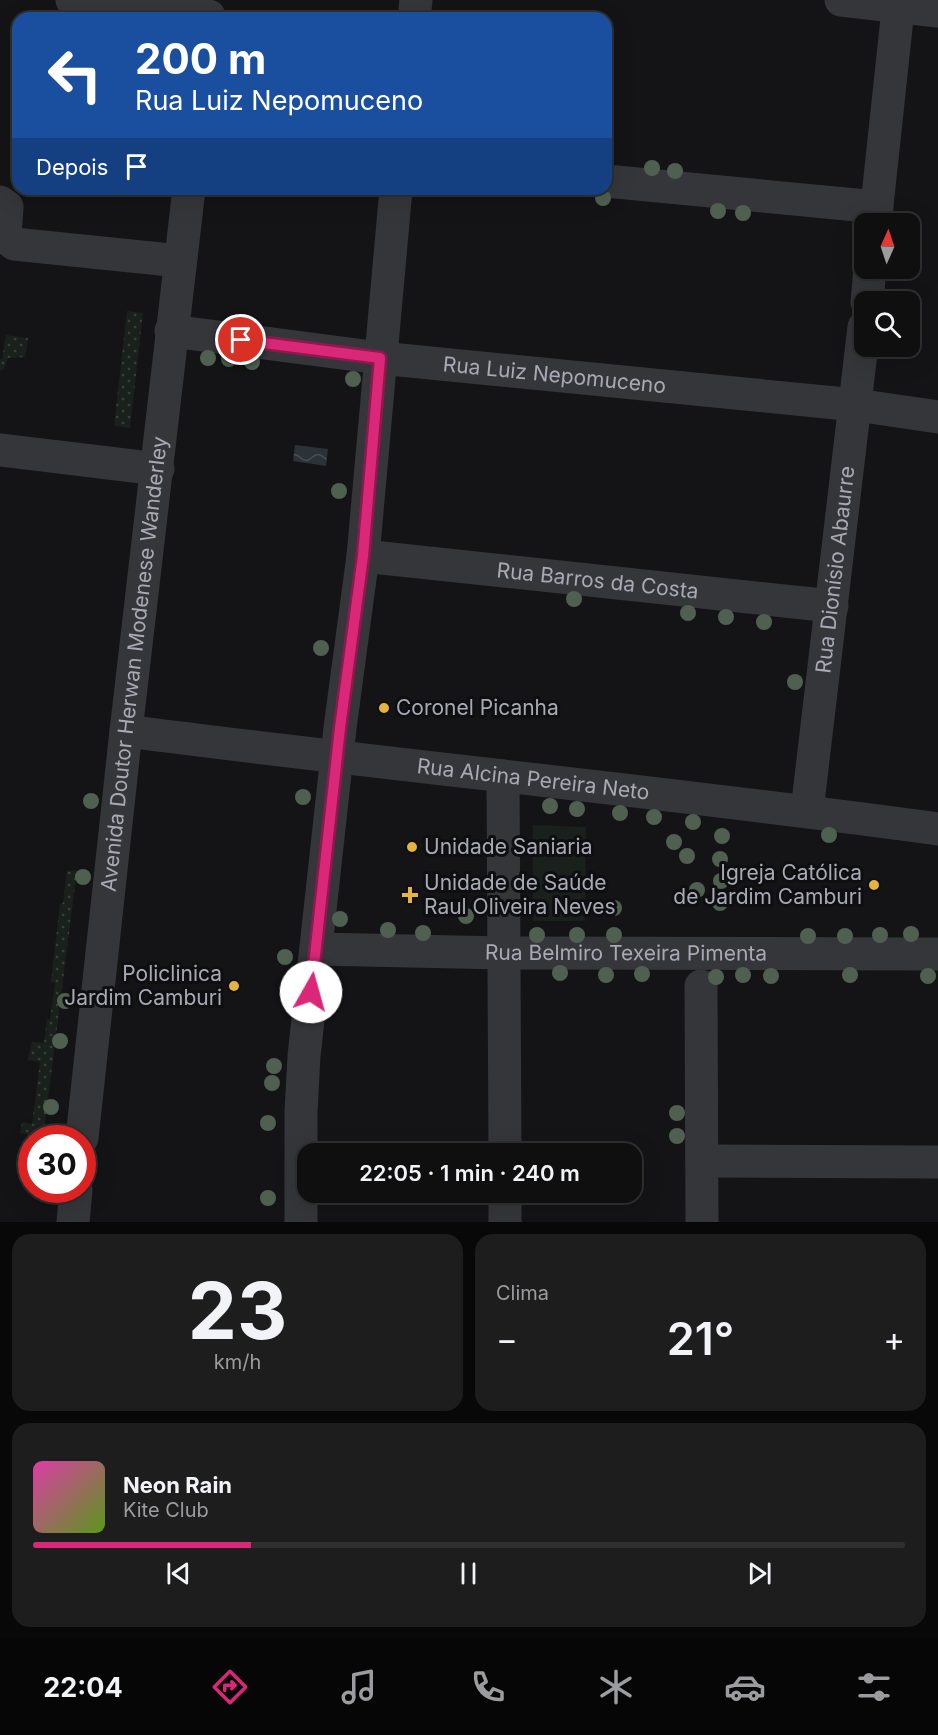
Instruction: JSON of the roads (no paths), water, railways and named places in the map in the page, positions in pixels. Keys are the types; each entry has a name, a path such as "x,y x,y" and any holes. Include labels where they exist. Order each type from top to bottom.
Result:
{"street":[{"path":"72,0 209,11"},
{"path":"841,0 899,3 938,11"},
{"path":"876,213 899,3"},
{"path":"612,183 860,213"},
{"name":"Avenida Doutor Herwan Modenese Wanderley","path":"83,1125 126,731 158,469 171,331 188,195"},
{"path":"302,1222 302,1083 337,759 363,556 395,195"},
{"path":"0,202 7,207 5,236 14,244 180,261"},
{"name":"Rua Luiz Nepomuceno","path":"171,331 380,358 856,405 938,417"},
{"name":"Rua Dionísio Abaurre","path":"807,811 861,357"},
{"path":"0,450 158,469"},
{"name":"Rua Barros da Costa","path":"363,556 832,606"},
{"name":"Rua Alcina Pereira Neto","path":"126,731 337,759 807,811 938,830"},
{"path":"503,776 505,1143"},
{"name":"Rua Belmiro Texeira Pimenta","path":"316,949 505,953 938,954"},
{"path":"701,986 702,1222"},
{"path":"702,1161 938,1162"},
{"path":"73,1222 75,1203"},
{"path":"505,1203 505,1222"}],"water":[{"path":"295,445 328,449 326,466 293,461"}],"place":[{"name":"Coronel Picanha","path":"384,708"},
{"name":"Unidade Saniaria","path":"412,847"},
{"name":"Igreja Católica de Jardim Camburi","path":"874,885"},
{"name":"Unidade de Saúde Raul Oliveira Neves","path":"410,895"},
{"name":"Policlinica Jardim Camburi","path":"234,986"}]}
